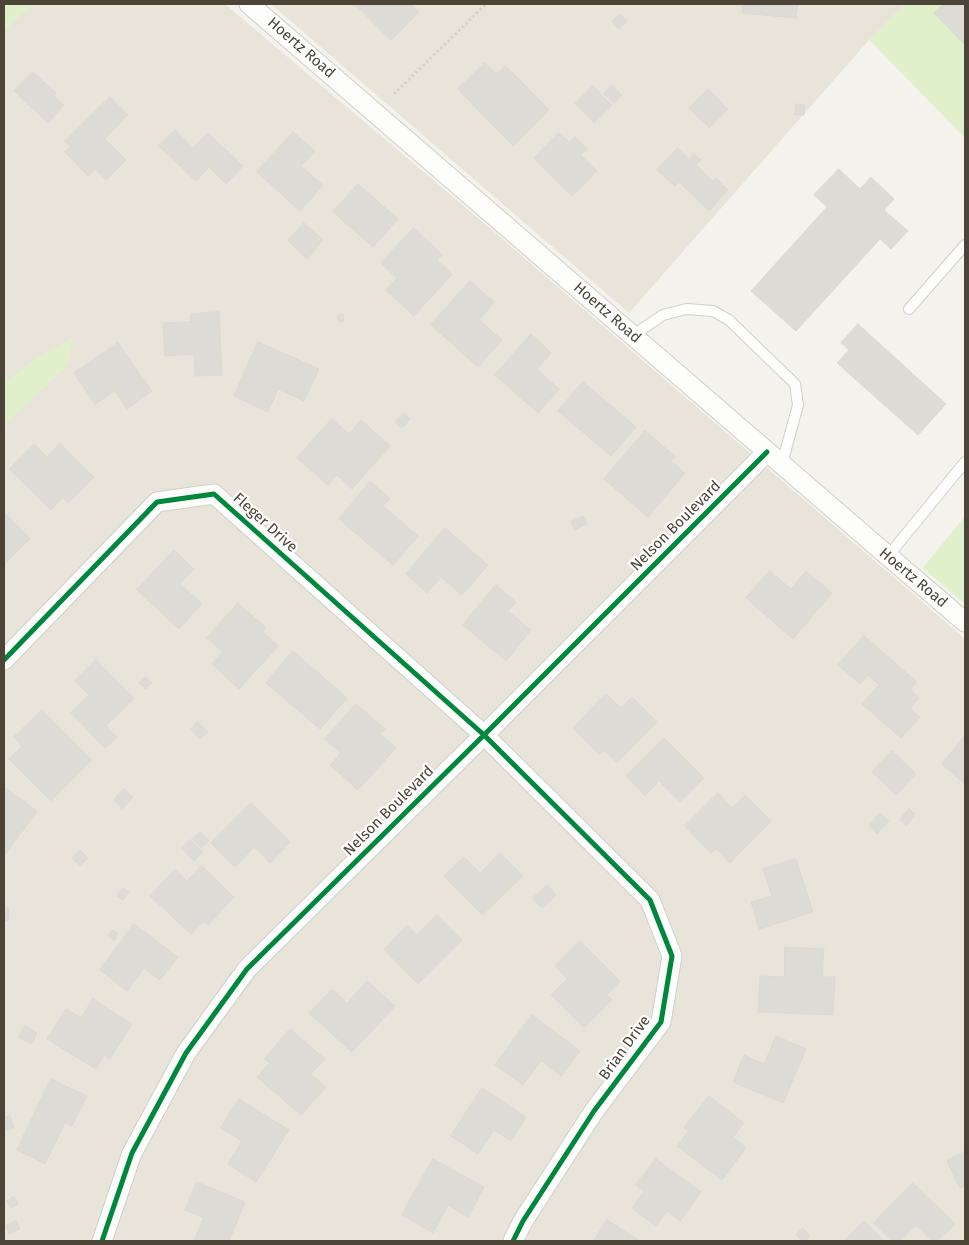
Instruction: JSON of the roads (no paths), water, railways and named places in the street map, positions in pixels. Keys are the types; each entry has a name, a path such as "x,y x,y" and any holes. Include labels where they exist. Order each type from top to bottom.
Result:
{"street":[{"name":"Hoertz Road","path":"250,4 965,622"},
{"name":"Nelson Boulevard","path":"102,1241 132,1153 186,1053 247,969 767,452"},
{"name":"Fleger Drive","path":"4,660 157,502 214,494 484,735"},
{"name":"Brian Drive","path":"484,735 650,900 672,956 661,1022 594,1111 523,1221 513,1241"}],"lane":[{"path":"910,309 965,245"},
{"path":"633,336 663,315 686,309 713,311 729,320 795,384 798,405 782,464"},
{"path":"888,556 965,462"}]}
